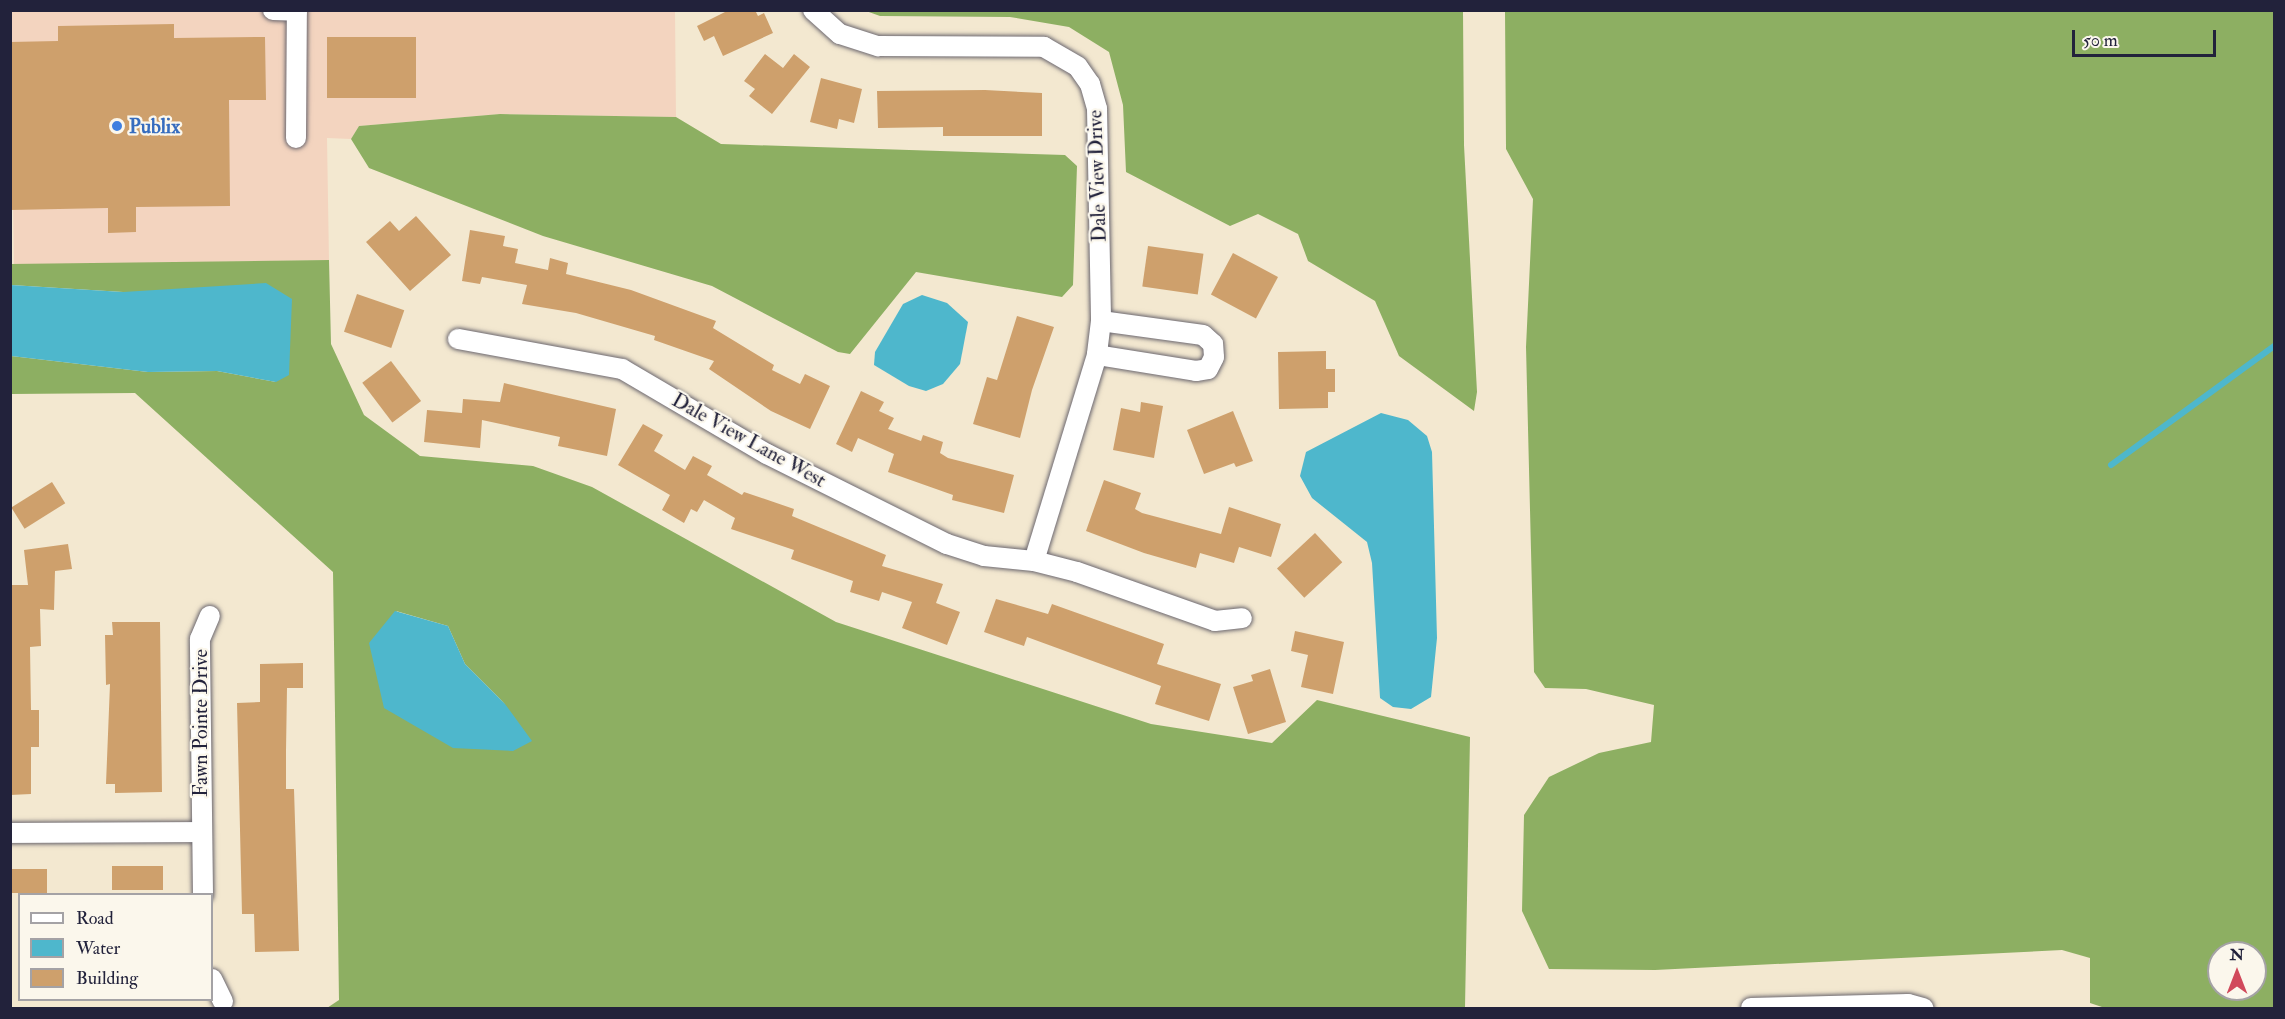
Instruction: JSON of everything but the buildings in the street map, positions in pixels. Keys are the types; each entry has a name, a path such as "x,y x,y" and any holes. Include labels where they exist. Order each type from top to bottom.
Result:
{"street":[{"path":"273,10 297,11 296,138"},
{"name":"Dale View Drive","path":"813,10 825,24 859,43 1044,47 1078,67 1090,84 1097,109 1101,321 1097,356 1034,561"},
{"path":"1097,356 1196,371 1208,369 1214,357 1213,344 1203,335 1101,321"},
{"name":"Dale View Lane West","path":"458,339 622,369 767,454 947,544 984,556 1034,561 1077,572 1215,621 1242,618"},
{"name":"Fawn Pointe Drive","path":"203,893 200,639 210,616"},
{"path":"10,834 201,832"},
{"path":"213,981 223,1002"},
{"path":"1751,1008 1908,1004 1923,1008"}],"shaded area":[{"path":"10,11 675,11 676,117 500,114 359,126 351,139 327,138 329,260 14,265"}],"green space":[{"path":"866,11 1463,11 1464,145 1477,392 1474,411 1399,356 1375,301 1308,261 1298,234 1258,214 1230,226 1126,172 1123,105 1109,52 1069,27 1010,17 880,16"},
{"path":"1505,11 2274,11 2274,1008 2105,1008 2090,1003 2090,958 2062,950 1655,970 1549,969 1522,911 1524,815 1549,777 1599,753 1651,742 1654,705 1586,689 1545,688 1534,672 1526,347 1533,199 1506,149"},
{"path":"500,114 676,117 721,144 1065,155 1077,166 1073,285 1062,297 916,272 850,354 838,352 712,286 543,236 369,168 351,139 359,126"},
{"path":"329,260 331,344 364,415 420,456 533,466 592,487 836,622 1151,724 1272,743 1317,700 1470,737 1465,1008 327,1008 339,1000 333,572 135,393 11,394 11,356 148,372 217,371 276,382 123,292 11,285 10,264","holes":["396,611 448,626 465,664 505,704"]}],"water":[{"path":"266,283 292,299 289,375 276,382 217,371 148,372 11,356 11,285 123,292"},
{"path":"922,295 947,303 968,322 960,364 943,384 926,391 909,386 874,365 875,352 903,304"},
{"path":"1381,413 1408,420 1427,436 1432,452 1437,638 1431,697 1411,709 1393,707 1380,698 1372,563 1367,542 1312,498 1300,476 1306,452"},
{"path":"395,611 448,626 465,664 505,704 532,741 513,751 453,748 384,708 369,643"}],"waterway":[{"path":"2111,465 2274,346"}],"place":[{"name":"Publix","path":"117,126"}]}
